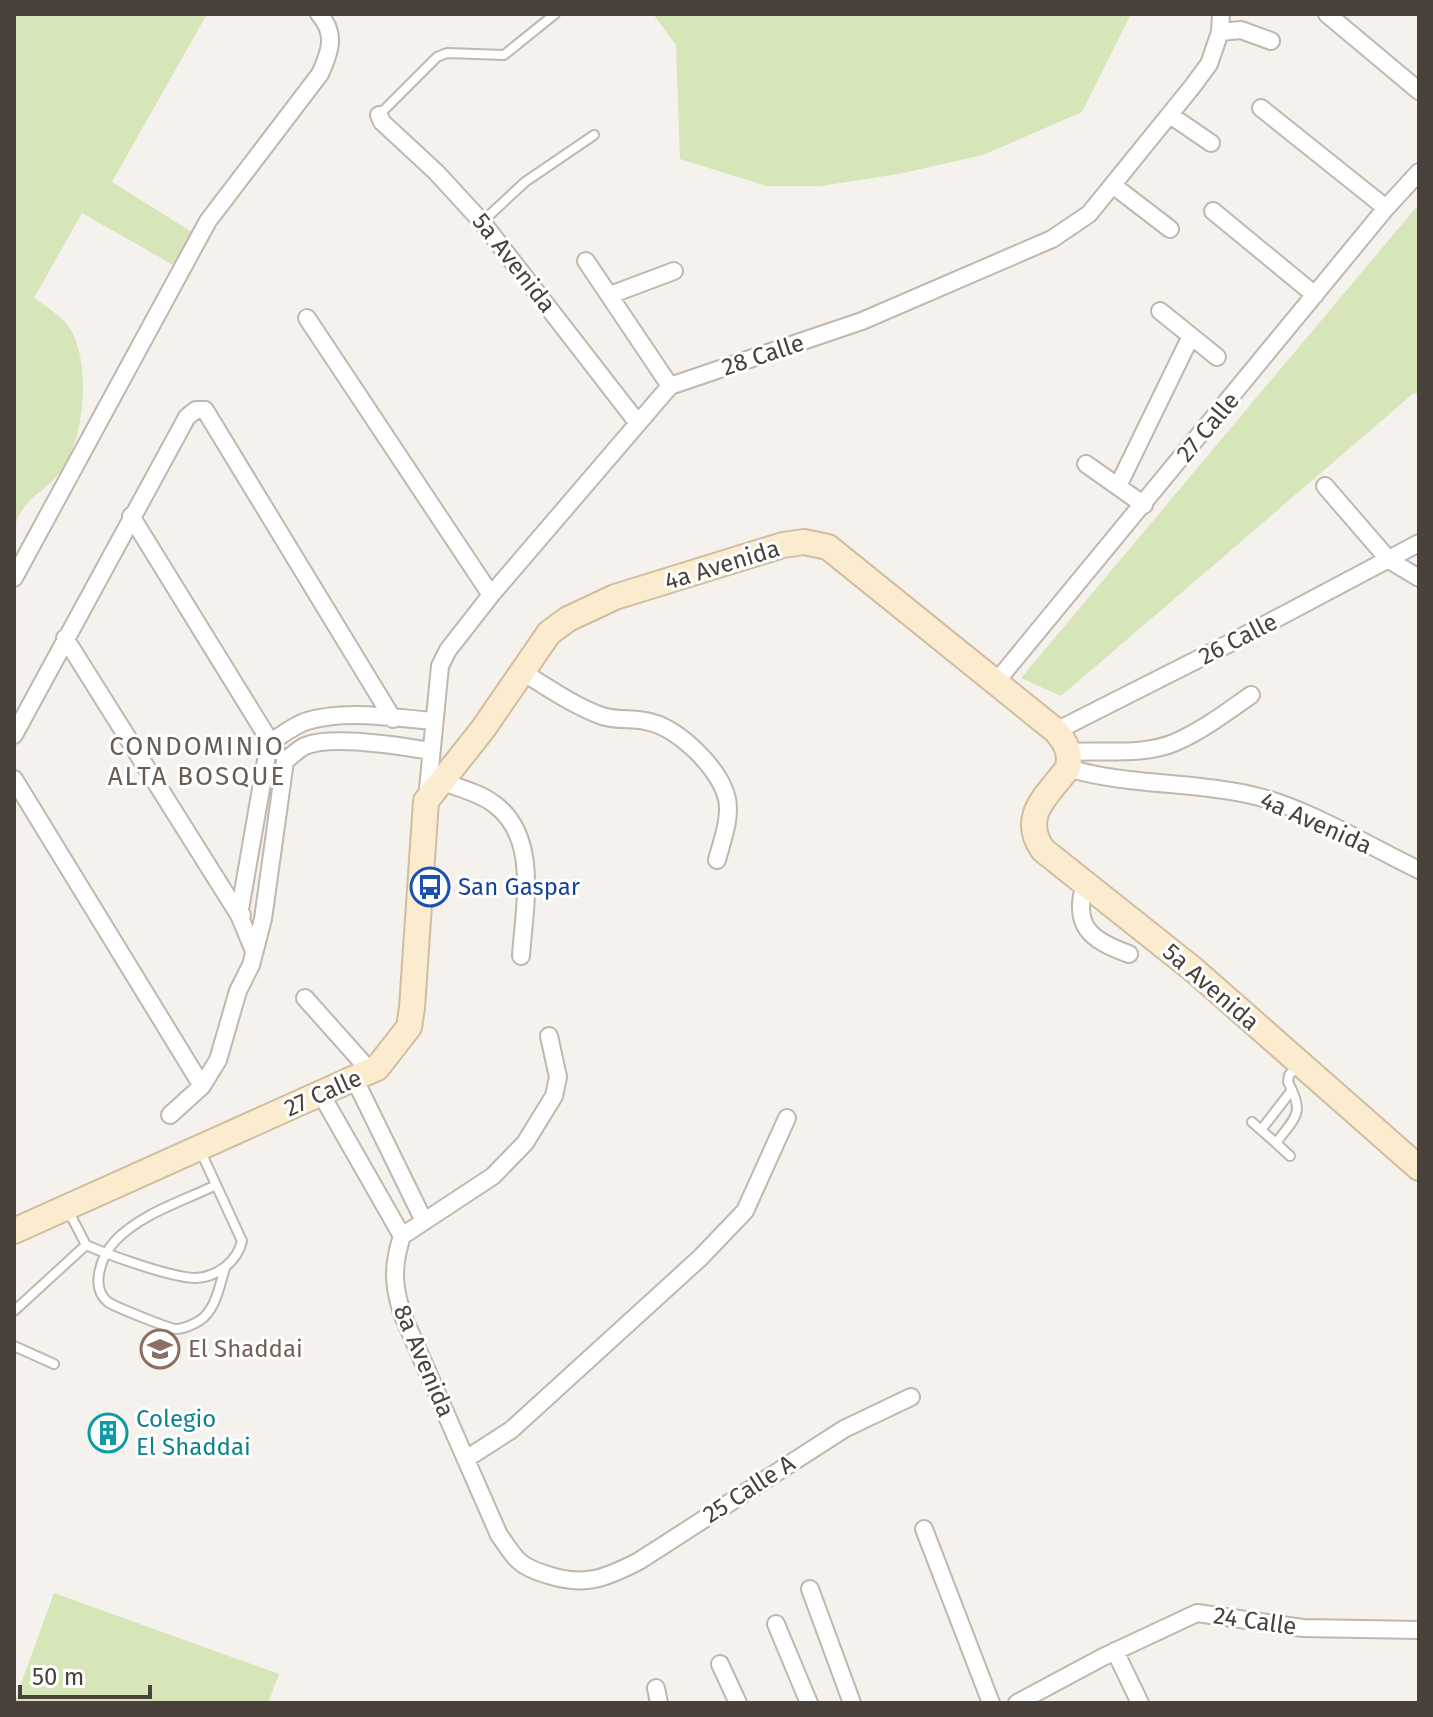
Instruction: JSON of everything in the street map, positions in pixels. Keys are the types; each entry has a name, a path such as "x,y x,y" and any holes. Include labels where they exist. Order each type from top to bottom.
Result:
{"street":[{"path":"14,578 208,221 320,74 330,52 331,37 326,22 319,14"},
{"path":"1327,14 1419,91"},
{"path":"1221,21 1271,41"},
{"name":"28 Calle","path":"426,801 440,666 448,650 491,595 670,386 862,321 1052,239 1089,214 1170,115 1209,64 1221,21"},
{"path":"1261,108 1386,208"},
{"name":"5a Avenida","path":"379,115 382,122 436,172 482,222 637,422"},
{"path":"1170,115 1211,143"},
{"name":"27 Calle","path":"996,682 1386,208 1419,172"},
{"path":"1114,186 1170,229"},
{"path":"1213,211 1315,295"},
{"path":"586,261 670,386"},
{"path":"610,295 674,271"},
{"path":"1160,311 1217,357"},
{"path":"307,318 491,595"},
{"path":"1118,486 1191,336"},
{"path":"14,735 131,516 187,417 196,410 205,410 393,719"},
{"path":"1086,464 1144,505"},
{"path":"1325,486 1389,560 1419,578"},
{"path":"131,516 269,743 285,761"},
{"name":"4a Avenida","path":"426,801 483,729 549,633 583,611 615,597 783,545 804,542 828,547 1056,731 1069,760 1096,776 1236,792 1271,800 1419,870"},
{"name":"26 Calle","path":"1056,731 1419,543"},
{"path":"65,638 239,915 254,951"},
{"path":"521,671 601,716 647,721 674,734 695,750 718,774 727,801 725,831 717,860"},
{"path":"1069,760 1174,743 1220,718 1251,695"},
{"path":"239,915 269,743 305,722 320,719 365,716 433,721"},
{"path":"170,1115 202,1086 218,1060 238,991 251,965 263,919 285,761 302,747 317,743 392,745 430,751"},
{"name":"5a Avenida","path":"1069,760 1034,816 1035,836 1046,853 1194,970 1419,1168"},
{"path":"14,779 202,1086"},
{"path":"443,782 495,804 512,825 525,851 521,956"},
{"name":"27 Calle","path":"14,1231 363,1076 386,1059 409,1027 412,1008 426,801"},
{"path":"1085,883 1078,905 1083,925 1104,945 1129,954"},
{"path":"239,915 263,919"},
{"path":"305,998 363,1076 424,1221"},
{"path":"321,1094 402,1236 493,1176 525,1143 550,1105 558,1077 549,1036"},
{"path":"466,1459 511,1430 700,1258 745,1211 787,1118"},
{"name":"8a Avenida","path":"402,1236 397,1252 394,1287 403,1316 499,1535 521,1564 553,1577 588,1582"},
{"name":"25 Calle A","path":"588,1582 639,1561 844,1429 911,1397"},
{"path":"924,1529 991,1703"},
{"path":"810,1589 852,1703"},
{"name":"24 Calle","path":"1017,1703 1115,1651 1197,1613 1303,1628 1419,1630"},
{"path":"776,1624 809,1703"},
{"path":"1115,1651 1140,1703"},
{"path":"720,1664 738,1703"}],"lane":[{"path":"379,115 437,57 447,53 504,55 555,14"},
{"path":"482,222 525,182 594,135"},
{"path":"1276,1143 1297,1115 1298,1097 1288,1082 1289,1075 1299,1063"},
{"path":"1261,1130 1292,1090"},
{"path":"1252,1122 1290,1156"},
{"path":"67,1209 86,1245 106,1253 198,1278 225,1268 235,1259 242,1241 199,1149"},
{"path":"216,1185 130,1227 106,1253 98,1277 99,1286 108,1303 174,1330 187,1327 211,1312 225,1268"},
{"path":"14,1311 86,1245"},
{"path":"14,1346 54,1364"}],"green space":[{"path":"14,14 207,14 112,182 195,234 175,266 82,213 34,298 64,321 77,345 83,382 80,423 75,442 60,472 29,501 14,528"},
{"path":"653,14 1131,14 1082,112 983,155 898,174 821,186 766,186 680,159 676,45"},
{"path":"1419,204 1419,394 1414,393 1061,696 1021,678"},
{"path":"54,1593 279,1674 268,1703 14,1703"}],"place":[{"name":"San Gaspar","path":"430,887"},
{"name":"El Shaddai","path":"160,1349"},
{"name":"Colegio El Shaddai","path":"108,1433"}],"district":[{"name":"CONDOMINIO ALTA BOSQUE","path":"197,761"}]}
